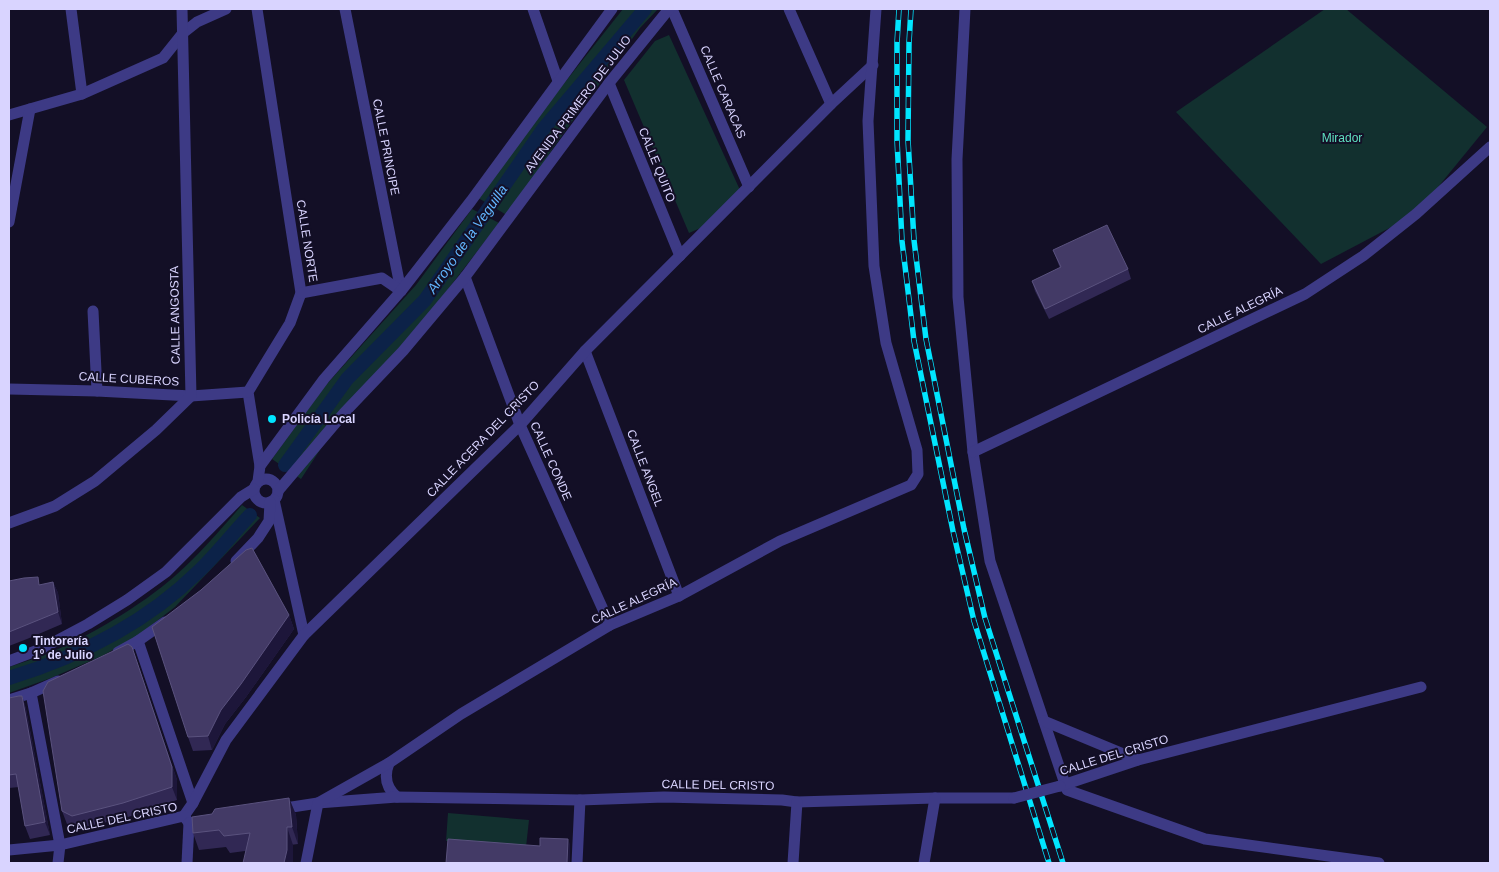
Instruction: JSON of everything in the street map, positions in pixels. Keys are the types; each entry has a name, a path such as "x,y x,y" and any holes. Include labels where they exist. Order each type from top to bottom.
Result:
{"street":[{"path":"71,9 82,94"},
{"name":"CALLE ANGOSTA","path":"182,9 191,396"},
{"path":"9,115 82,94 163,58 183,33 196,22 226,9"},
{"name":"CALLE NORTE","path":"248,392 290,323 302,293 256,9"},
{"name":"CALLE PRINCIPE","path":"345,9 401,290"},
{"path":"534,9 558,81"},
{"path":"260,466 324,379 401,290 471,201 612,9"},
{"name":"AVENIDA PRIMERO DE JULIO","path":"274,498 344,413 403,351 465,277 609,83 671,9"},
{"name":"CALLE CARACAS","path":"671,9 749,187"},
{"path":"789,9 831,104"},
{"path":"872,65 876,9"},
{"path":"965,9 957,159 958,297 973,452 990,561 1044,721 1062,785 1066,790 1205,839 1374,863"},
{"name":"CALLE ACERA DEL CRISTO","path":"186,820 226,740 304,635 520,425 585,351 872,65"},
{"name":"CALLE ALEGRÍA","path":"318,803 389,763 461,714 610,625 679,596 780,541 911,486 918,474 917,450 886,343 874,266 868,121 872,65"},
{"name":"CALLE QUITO","path":"609,83 680,256"},
{"path":"9,222 30,109"},
{"name":"CALLE ALEGRÍA","path":"973,452 1305,294 1363,256 1386,238 1416,214 1490,147"},
{"name":"CALLE CONDE","path":"465,277 520,425 610,625"},
{"path":"302,293 382,278 401,290"},
{"path":"93,311 97,391"},
{"name":"CALLE ANGEL","path":"585,351 679,596"},
{"name":"CALLE CUBEROS","path":"9,389 191,396 248,392"},
{"path":"248,392 260,466 255,497 262,502 274,498"},
{"path":"9,523 55,506 95,481 156,430 191,396"},
{"path":"9,661 41,649 88,624 127,600 166,572 241,497 265,479 269,479 276,483 269,521 258,538 231,566"},
{"path":"274,498 304,635"},
{"path":"105,659 138,641 174,615"},
{"path":"138,641 194,803"},
{"path":"9,700 30,694 72,674"},
{"name":"CALLE DEL CRISTO","path":"272,810 318,803 396,797 580,800 664,797 797,802 1014,798 1062,785 1138,760 1421,687"},
{"path":"30,694 60,845 58,863"},
{"path":"1044,721 1138,760"},
{"path":"389,763 385,773 390,791 396,797"},
{"path":"924,863 935,798"},
{"path":"577,863 580,800"},
{"path":"793,863 797,802"},
{"path":"306,863 318,803"},
{"name":"CALLE DEL CRISTO","path":"9,850 60,845 186,820 217,819"},
{"path":"186,820 187,863"}],"green space":[{"path":"623,9 658,9 640,28 553,148 510,217 475,196"},
{"name":"Mirador","path":"1325,9 1346,9 1487,127 1416,214 1321,264 1176,112"},
{"path":"669,35 740,190 705,226 689,233 624,80 655,41"},
{"path":"472,209 499,223 438,302 344,413 301,479 272,459 326,385 416,285"},
{"path":"242,505 260,518 175,607 136,637 102,656 51,678 9,693 9,667 42,656 76,640 112,621 146,599 193,559"},
{"path":"448,813 529,820 526,847 446,841"}],"building":[{"path":"1107,225 1128,269 1045,309 1032,281 1061,267 1053,250"},
{"path":"252,548 289,615 221,710 208,736 188,737 152,627 201,590 246,550"},
{"path":"38,577 39,585 53,582 58,612 9,632 9,581"},
{"path":"128,644 132,647 172,767 172,787 123,803 72,816 62,811 43,691 48,682"},
{"path":"22,696 45,822 25,826 16,774 9,775 9,698"},
{"path":"289,798 292,827 287,827 287,850 284,863 243,863 250,833 224,836 219,830 193,833 192,817 212,814 215,809"},
{"path":"540,838 568,839 567,863 446,863 448,839 540,846"}],"waterway":[{"name":"Arroyo de la Veguilla","path":"285,465 347,379 425,300 544,128 645,9"},
{"name":"Arroyo de la Veguilla","path":"9,678 35,670 85,649 157,607 199,571 250,515"}],"railway":[{"path":"899,9 897,140 902,241 914,341 953,531 974,621 1049,863"},
{"path":"911,9 908,140 914,240 926,339 964,529 985,618 1063,863"}],"place":[{"name":"Policía Local","path":"272,419"},
{"name":"Tintorería 1º de Julio","path":"23,648"}]}
